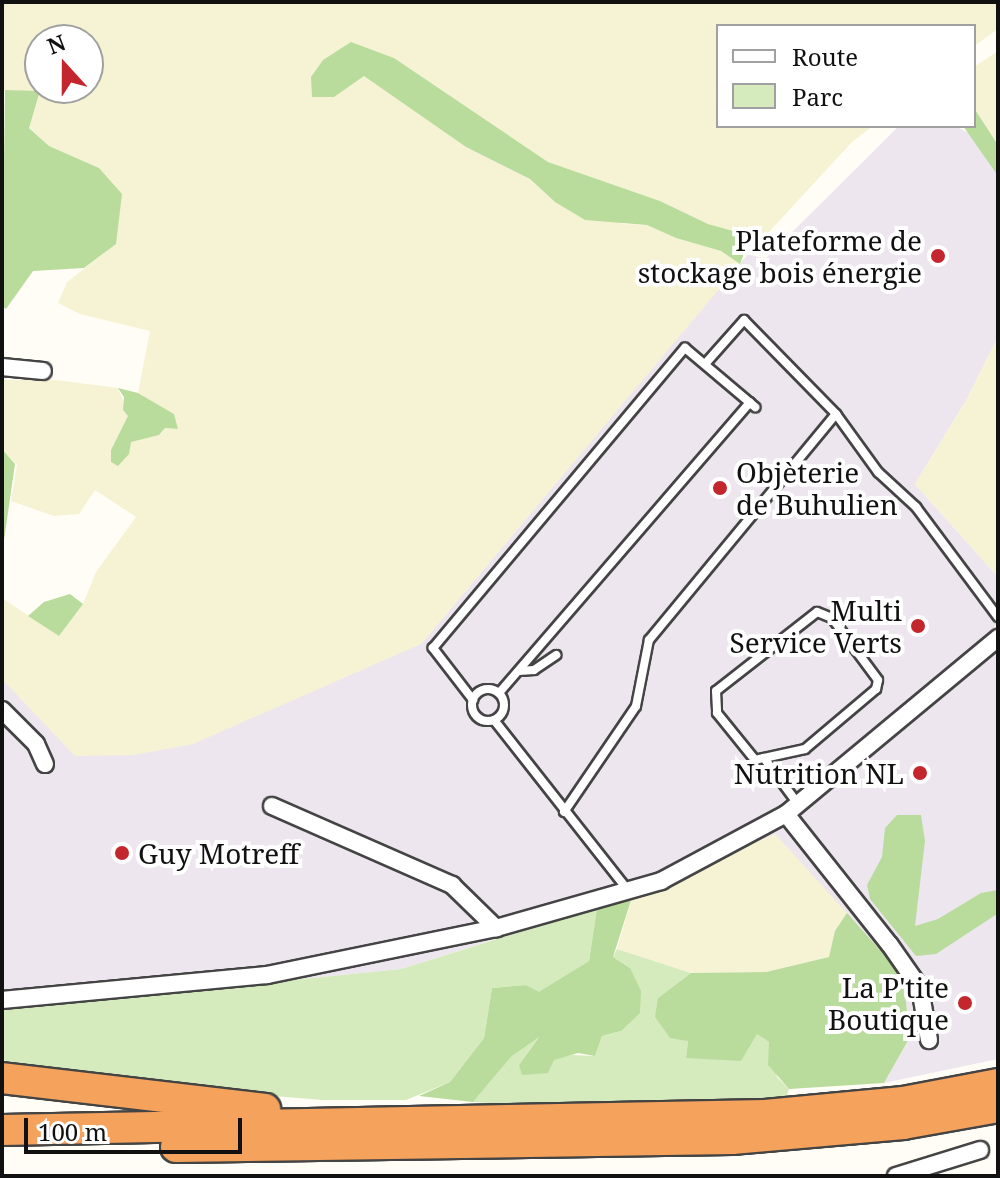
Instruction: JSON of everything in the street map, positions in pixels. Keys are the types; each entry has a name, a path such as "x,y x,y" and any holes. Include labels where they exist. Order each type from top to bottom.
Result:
{"highway":[{"path":"2,1078 378,1122"},
{"path":"2,1130 765,1115 903,1102 998,1084"},
{"path":"2,1150 732,1139 903,1124 998,1107"}],"street":[{"path":"2,367 43,371"},
{"path":"3,1001 267,975 496,928 661,881 792,809 998,638"},
{"path":"2,710 36,744 45,764"},
{"path":"272,806 452,885 496,928"},
{"path":"792,809 920,988 929,1040"},
{"path":"896,1176 980,1150"}],"lane":[{"path":"705,364 744,320 836,414 878,472 916,507 998,617"},
{"path":"685,348 753,404 499,693 504,710 494,720 484,721 476,715 473,700 433,648 685,348"},
{"path":"564,812 636,706 649,640 836,414"},
{"path":"817,612 832,618 878,680 876,689 805,749 764,758 755,760 717,713 716,691 817,612"},
{"path":"518,671 534,670 556,655"},
{"path":"473,700 484,690 499,693"},
{"path":"494,720 628,891"},
{"path":"764,758 792,809"}],"shaded area":[{"path":"2,2 998,2 998,29 976,45 976,24 716,24 716,128 870,128 852,142 769,232 751,236 708,224 660,201 548,162 394,58 351,42 334,97 364,75 466,147 530,179 555,202 624,224 647,225 676,238 721,251 740,264 421,644 193,744 133,755 75,756 2,679 2,598 59,636 83,604 96,572 136,517 95,490 79,514 54,516 11,501 17,465 2,449 2,380 56,380 118,388 129,416 111,450 141,438 159,435 165,428 177,429 174,414 138,393 150,331 80,314 58,303 67,282 116,244 99,168 49,146 29,127 36,104 104,104 104,24 24,24 24,91 5,90 2,104"},
{"path":"998,51 998,145 976,111 976,66"},
{"path":"897,128 960,128 972,135 998,176 998,337 967,399 915,484 998,577 998,623 993,628 998,640 998,1059 884,1083 910,1037 903,976 653,890 401,969 7,1009 2,1013 2,678 421,644 748,254 765,259"},
{"path":"998,337 998,577 915,484 967,399"},
{"path":"775,834 847,913 835,931 829,957 766,972 691,973 617,949 632,897"}],"green space":[{"path":"351,42 394,58 548,162 660,201 708,224 751,236 740,264 721,251 676,238 647,225 585,220 555,202 530,179 466,147 364,76 334,97 312,97 311,77 323,60"},
{"path":"5,90 24,91 24,104 36,104 29,128 49,146 99,168 122,194 116,244 84,268 33,271 6,309 2,306"},
{"path":"976,111 998,145 998,176 964,128 976,128"},
{"path":"118,388 138,393 174,414 178,429 165,428 159,435 131,442 129,454 118,466 111,462 111,450 128,416 123,410 124,397"},
{"path":"2,449 15,464 2,554"},
{"path":"70,594 83,604 59,636 28,616 44,602"},
{"path":"897,815 921,815 925,841 915,926 938,919 981,893 998,890 997,914 936,954 916,956 870,899 867,885 882,857 885,828"},
{"path":"632,897 613,957 630,968 641,991 640,1013 621,1031 602,1036 595,1056 578,1053 554,1060 548,1073 522,1075 519,1065 539,1037 512,1056 473,1102 419,1096 450,1082 484,1038 492,988 526,985 539,992 589,961 597,908"},
{"path":"597,908 589,961 539,993 526,985 492,988 484,1038 450,1082 406,1100 323,1100 236,1093 74,1073 2,1060 2,1013 7,1009 401,969"},
{"path":"847,913 903,976 910,1037 884,1083 789,1089 768,1065 769,1042 757,1034 741,1061 686,1058 688,1041 670,1038 655,1017 658,998 691,973 766,972 829,957 835,931"},
{"path":"617,949 691,973 658,998 688,1041 686,1058 704,1058 757,1034 769,1042 777,1077 789,1089 786,1098 518,1105 473,1102 512,1056 540,1035 519,1065 572,1055 595,1056 602,1036 621,1031 630,968 613,957"}],"place":[{"name":"Plateforme de stockage bois énergie","path":"938,256"},
{"name":"Objèterie de Buhulien","path":"720,488"},
{"name":"Multi Service Verts","path":"918,626"},
{"name":"Nutrition NL","path":"920,773"},
{"name":"Guy Motreff","path":"122,853"},
{"name":"La P'tite Boutique","path":"965,1003"}]}
